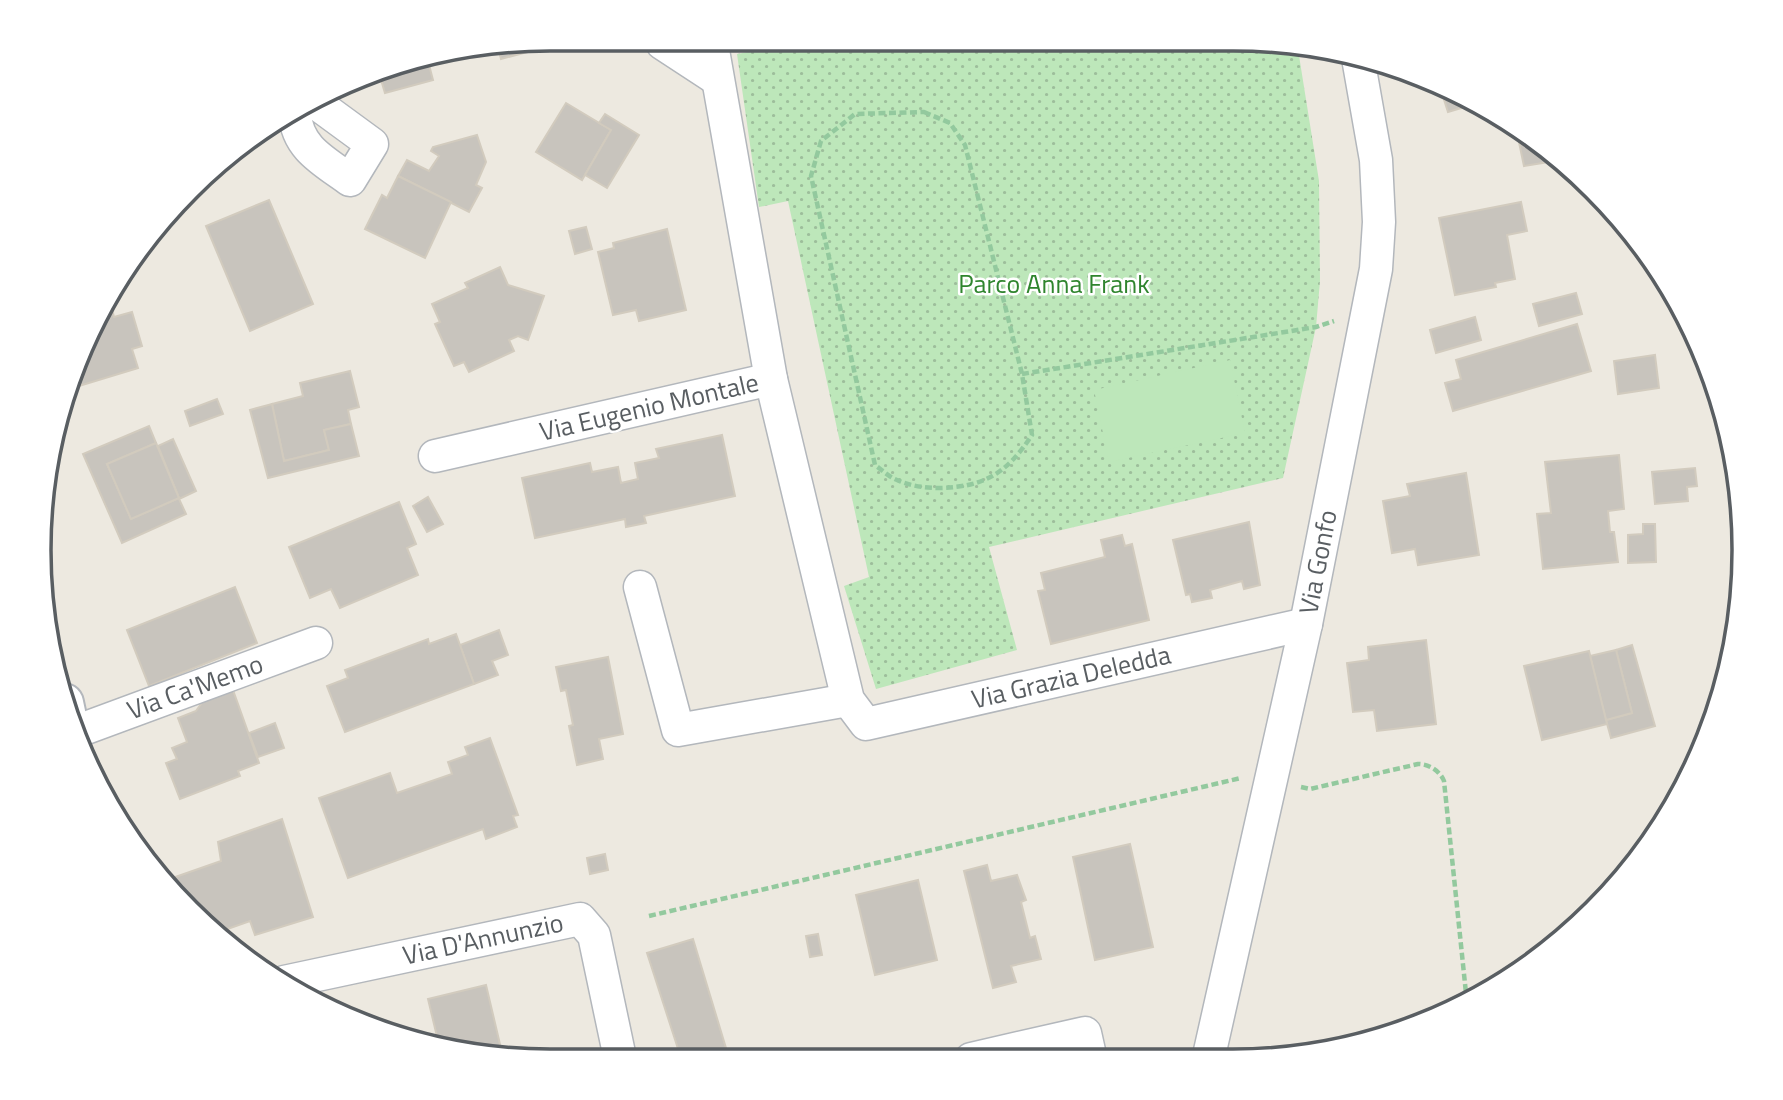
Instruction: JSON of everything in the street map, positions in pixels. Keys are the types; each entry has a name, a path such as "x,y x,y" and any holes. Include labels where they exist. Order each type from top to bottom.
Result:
{"street":[{"path":"673,51 717,79"},
{"name":"Via Eugenio Montale","path":"435,456 771,379 713,51"},
{"name":"Via Gonfo","path":"1210,1049 1306,624 1376,269 1379,222 1376,160 1360,67"},
{"path":"296,121 306,147 349,180 372,144 321,107"},
{"name":"Via Grazia Deledda","path":"771,379 848,699 866,724 1306,624"},
{"path":"640,587 678,730 848,699"},
{"name":"Via Ca'Memo","path":"84,729 316,643"},
{"name":"Via D'Annunzio","path":"296,979 580,919 594,935 619,1049"},
{"path":"1015,1049 1085,1033 1089,1049"}],"path":[{"path":"924,112 950,123 965,145 1022,374 1032,435 1018,456 994,476 965,488 924,488 897,480 875,465 811,176 821,141 855,114 924,112"},
{"path":"1022,374 1316,327 1368,310"},
{"path":"649,916 1248,776 1310,789 1425,764 1441,775 1444,781 1466,991"}],"green space":[{"name":"Parco Anna Frank","path":"753,51 1233,51 1299,55 1319,181 1320,281 1316,327 1283,478 989,547 1017,650 876,689 844,586 869,577 788,201 759,207 737,54"},
{"path":"1230,360 1245,433 1109,462 1094,390"}],"building":[{"path":"528,52 501,59 500,54"},
{"path":"429,66 433,80 385,93 381,80"},
{"path":"1443,97 1464,107 1448,112"},
{"path":"566,103 611,130 582,180 536,152"},
{"path":"605,114 639,135 607,188 585,175 611,130 599,123"},
{"path":"477,135 486,162 476,185 482,188 469,212 398,176 407,160 429,171 439,156 431,151 433,147"},
{"path":"1519,141 1547,162 1524,166"},
{"path":"398,176 451,202 425,258 365,229 382,195 387,198"},
{"path":"269,200 313,304 250,331 206,226"},
{"path":"1521,202 1527,231 1507,235 1515,279 1495,283 1496,287 1455,295 1439,218"},
{"path":"586,227 592,249 575,254 569,231"},
{"path":"667,229 686,310 639,321 636,310 613,315 598,252 614,248 613,243"},
{"path":"500,267 508,285 544,296 528,340 518,336 509,340 514,351 469,372 464,362 454,366 435,324 440,322 432,304 468,288 465,283"},
{"path":"1576,293 1582,314 1539,326 1533,304"},
{"path":"112,310 114,317 132,312 142,346 132,349 138,368 79,386"},
{"path":"1475,317 1481,340 1436,353 1430,330"},
{"path":"1577,324 1591,371 1453,411 1445,383 1461,379 1456,360"},
{"path":"1655,355 1659,388 1618,394 1614,361"},
{"path":"350,371 359,407 348,410 351,424 324,430 329,450 284,461 272,404 303,396 300,383"},
{"path":"217,399 223,414 190,426 185,411"},
{"path":"272,404 284,461 329,450 324,430 351,424 359,456 268,478 250,410"},
{"path":"149,426 156,443 107,464 131,519 179,498 158,446 173,439 196,491 179,499 186,514 122,543 83,454"},
{"path":"722,435 735,496 644,516 646,523 626,527 625,519 535,538 522,478 590,463 592,472 618,467 621,483 638,479 635,463 659,458 656,449"},
{"path":"156,443 179,498 131,519 107,464"},
{"path":"1619,455 1624,509 1608,511 1618,562 1543,569 1537,514 1551,513 1545,462"},
{"path":"1695,468 1697,486 1687,487 1688,501 1655,504 1652,472"},
{"path":"1466,473 1479,555 1418,565 1415,549 1392,553 1383,501 1410,496 1407,484"},
{"path":"428,497 443,524 427,532 413,506"},
{"path":"399,502 416,544 407,548 418,575 340,608 331,589 310,598 289,547"},
{"path":"1249,522 1260,585 1244,589 1242,581 1210,590 1212,598 1192,602 1190,594 1186,595 1173,540"},
{"path":"1643,524 1655,524 1656,562 1628,563 1628,535 1643,534"},
{"path":"1122,535 1125,546 1132,544 1149,620 1051,644 1038,591 1045,590 1041,573 1105,557 1101,540"},
{"path":"235,587 257,643 149,686 127,630"},
{"path":"499,630 508,655 492,661 498,675 474,684 460,645"},
{"path":"456,634 474,684 345,732 327,686 348,678 345,670 428,639 429,644"},
{"path":"1426,640 1436,724 1377,731 1374,710 1353,712 1347,663 1369,660 1368,647"},
{"path":"1632,645 1655,726 1611,738 1606,720 1632,713 1616,650"},
{"path":"1616,650 1632,713 1606,720 1590,656"},
{"path":"1589,651 1607,724 1542,740 1524,666"},
{"path":"608,657 623,734 599,739 603,759 577,765 569,726 573,725 566,690 561,691 556,667"},
{"path":"233,690 259,763 238,771 240,776 180,799 166,763 177,759 172,748 187,742 178,718 196,711 203,701"},
{"path":"275,723 284,748 258,757 249,733"},
{"path":"490,738 518,815 513,816 517,827 486,839 483,829 348,878 319,798 390,773 397,793 452,774 448,762 468,755 465,747"},
{"path":"282,819 313,917 255,935 250,921 226,929 174,878 221,861 218,842"},
{"path":"1130,844 1153,947 1095,960 1073,857"},
{"path":"605,854 608,870 590,874 587,858"},
{"path":"987,865 991,881 1017,875 1026,900 1021,902 1030,938 1035,936 1041,959 1011,966 1016,982 993,988 964,871"},
{"path":"918,880 937,960 875,975 856,895"},
{"path":"818,934 822,955 810,957 806,936"},
{"path":"693,939 726,1049 678,1049 647,953"},
{"path":"486,985 501,1046 437,1036 428,999"}]}
